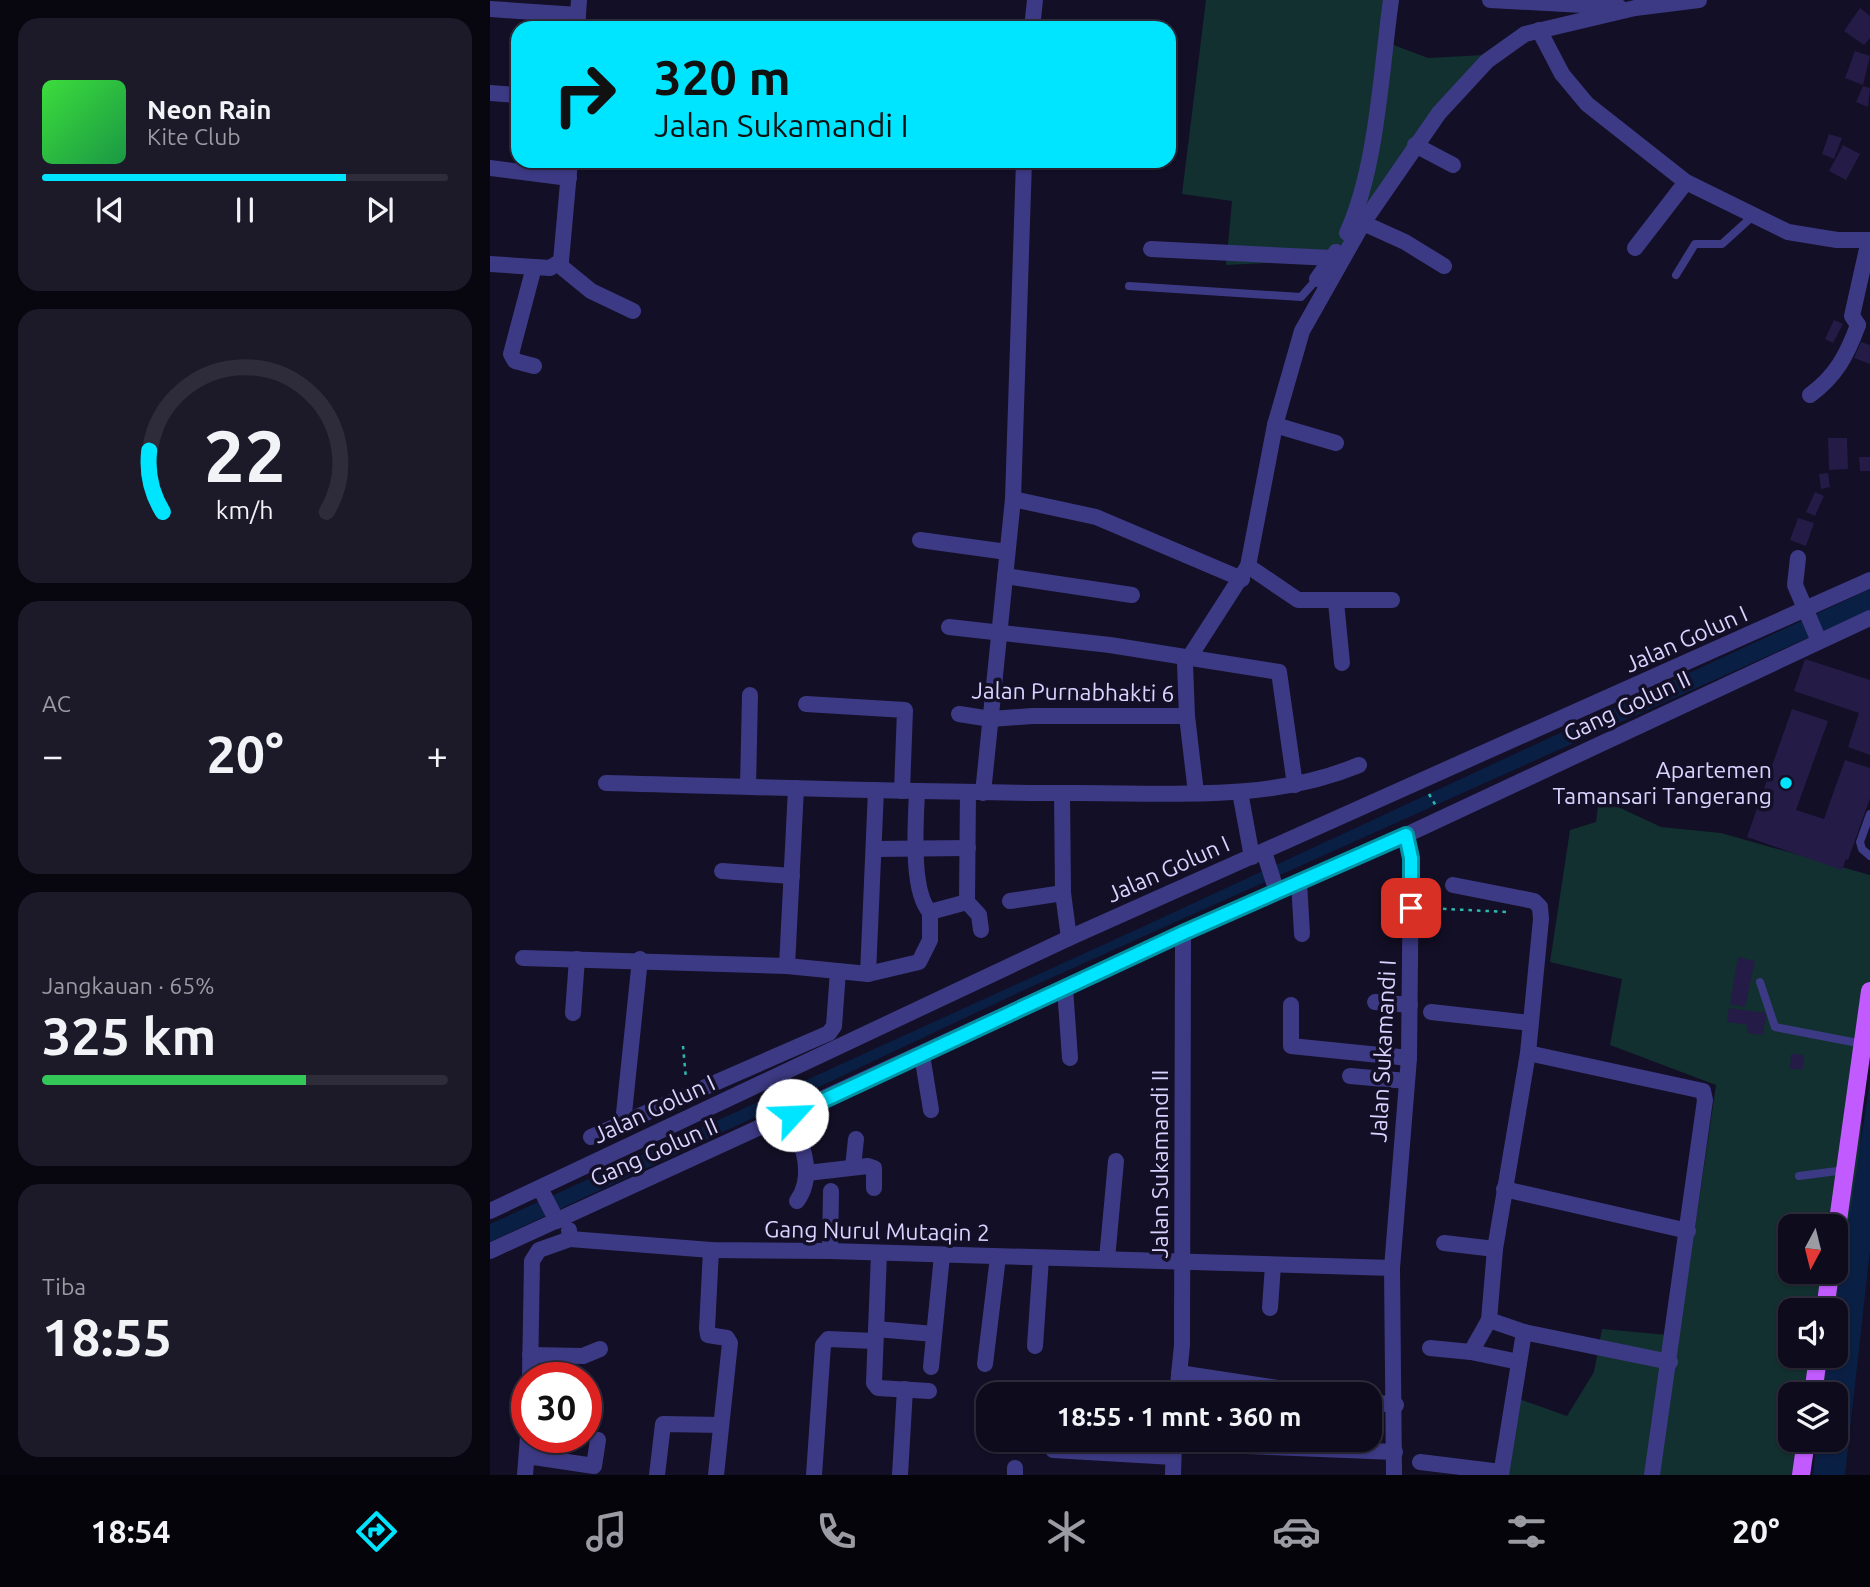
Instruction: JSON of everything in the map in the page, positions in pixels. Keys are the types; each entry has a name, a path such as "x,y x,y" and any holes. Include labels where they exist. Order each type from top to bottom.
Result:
{"main road":[{"path":"1839,1214 1870,991"},
{"path":"1801,1475 1804,1452"}],"street":[{"path":"1033,21 1035,0"},
{"path":"1317,279 1354,219 1368,160 1391,0"},
{"path":"1490,0 1635,8"},
{"path":"1196,793 1187,716 1185,664 1245,572 1275,425 1302,331 1363,223 1439,113 1487,61 1525,34 1635,8 1699,0"},
{"path":"490,9 578,14"},
{"path":"1539,30 1562,74 1587,104 1686,182 1788,232 1837,240 1870,240 1852,317 1864,326 1843,363 1827,383 1810,395"},
{"path":"490,93 511,94"},
{"path":"1415,145 1453,165"},
{"path":"558,264 564,246 570,168"},
{"path":"981,930 979,915 967,902 968,848 991,719 1013,499 1024,168"},
{"path":"490,169 569,178"},
{"path":"1635,248 1686,182"},
{"path":"1363,223 1405,242 1444,266"},
{"path":"1151,249 1332,258"},
{"path":"490,264 534,267 558,264 591,291 633,311"},
{"path":"534,267 511,354 515,361 534,366"},
{"path":"1275,425 1336,443"},
{"path":"1013,499 1107,521 1245,572 1298,600 1392,600"},
{"path":"920,540 1007,552"},
{"path":"1798,558 1795,585 1818,640"},
{"path":"1005,576 1132,595"},
{"name":"Jalan Golun I","path":"490,1211 541,1191 1069,938 1262,858 1806,613 1870,580"},
{"path":"1336,602 1342,663"},
{"name":"Gang Golun II","path":"490,1251 558,1217 922,1055 1275,888 1299,882 1406,835 1818,640 1870,618"},
{"path":"949,627 1189,657 1279,672 1295,785"},
{"path":"748,787 750,695"},
{"path":"523,958 787,965 868,974 919,962 930,940 930,912 922,904 905,710 806,704"},
{"name":"Jalan Purnabhakti 6","path":"959,714 991,719 1032,716 1187,716"},
{"path":"606,783 976,792 1240,792 1329,778 1359,765"},
{"path":"787,965 796,788"},
{"path":"868,974 876,790"},
{"path":"1240,792 1275,888"},
{"path":"1062,793 1063,893 1069,938"},
{"name":"Jalan Sukamandi I","path":"1394,1475 1396,1405 1392,1268 1409,1058 1411,858 1406,835"},
{"path":"875,849 968,848"},
{"path":"722,871 792,876"},
{"path":"1299,882 1302,934"},
{"path":"1453,885 1534,901 1540,908 1528,1053 1494,1249 1489,1320 1471,1352"},
{"path":"1010,901 1063,893"},
{"path":"930,912 967,902"},
{"name":"Jalan Sukamandi II","path":"1178,1382 1182,1262 1183,933"},
{"path":"573,1013 577,959"},
{"path":"623,1124 640,960"},
{"path":"591,1137 829,1033 834,1026 838,971"},
{"path":"1065,988 1070,1058"},
{"path":"1375,1002 1410,1004"},
{"path":"1291,1005 1291,1046 1409,1058"},
{"path":"1431,1012 1531,1023"},
{"path":"1528,1053 1703,1091 1705,1100 1688,1231 1652,1475"},
{"path":"922,1055 931,1110"},
{"path":"1350,1076 1407,1081"},
{"path":"792,1115 807,1173 805,1189 797,1201"},
{"path":"853,1167 856,1139"},
{"path":"1107,1259 1116,1161"},
{"path":"807,1173 853,1167 874,1168 874,1188"},
{"path":"1504,1189 1688,1231"},
{"path":"530,1362 532,1261 539,1250 570,1239 541,1191"},
{"path":"830,1251 831,1191"},
{"path":"524,1235 534,1241 539,1250"},
{"name":"Gang Nurul Mutaqin 2","path":"570,1239 711,1250 830,1251 1392,1268"},
{"path":"1444,1243 1494,1249"},
{"path":"711,1250 708,1335 726,1338 730,1343 716,1475"},
{"path":"879,1253 875,1385 929,1391"},
{"path":"931,1367 942,1255"},
{"path":"985,1364 998,1257"},
{"path":"1035,1346 1041,1258"},
{"path":"1270,1308 1273,1265"},
{"path":"1489,1320 1524,1332 1670,1362"},
{"path":"1420,1462 1501,1473 1524,1332"},
{"path":"814,1475 823,1345 828,1339 933,1334"},
{"path":"1430,1348 1471,1352 1520,1362"},
{"path":"530,1355 583,1356 600,1349"},
{"path":"1179,1373 1238,1382"},
{"path":"900,1475 905,1389"},
{"path":"1382,1403 1396,1405"},
{"path":"657,1475 663,1423 721,1425"},
{"path":"1382,1451 1395,1452"},
{"path":"1087,1452 1173,1457"},
{"path":"1173,1452 1173,1475"},
{"path":"525,1475 527,1453"},
{"path":"527,1456 594,1466 596,1453"}],"lane":[{"path":"1676,275 1695,244 1723,244 1754,215"},
{"path":"1129,286 1301,297 1317,279"},
{"path":"1870,814 1860,842 1862,849 1870,856"},
{"path":"1760,982 1775,1027 1863,1044"},
{"path":"1799,1176 1845,1170"}],"path":[{"path":"1426,789 1439,812"},
{"path":"1411,908 1514,912"},
{"path":"683,1046 688,1096"}],"green space":[{"path":"1206,0 1385,0 1383,41 1428,58 1484,55 1343,259 1226,265 1232,201 1182,194"},
{"path":"1599,798 1661,827 1721,833 1870,875 1870,1024 1858,1170 1848,1234 1848,1214 1778,1214 1778,1284 1840,1284 1838,1298 1778,1298 1778,1368 1829,1368 1826,1382 1778,1382 1778,1452 1814,1452 1810,1475 1505,1475 1516,1398 1567,1416 1594,1372 1602,1329 1679,1336 1716,1085 1610,1045 1622,979 1550,962 1570,830 1596,822"}],"water":[{"path":"1870,589 1870,610 1022,991 490,1242 490,1224 1140,928"},
{"path":"1870,1081 1870,1250 1848,1448 1848,1382 1825,1382 1826,1368 1848,1368 1848,1298 1837,1298 1839,1284 1848,1284 1848,1226"},
{"path":"1816,1452 1848,1452 1845,1475 1813,1475"}],"building":[{"path":"1860,8 1870,16 1870,38 1864,45 1844,31"},
{"path":"1855,51 1870,56 1863,85 1845,78"},
{"path":"1863,86 1870,88 1868,107 1856,102"},
{"path":"1829,134 1842,138 1834,159 1822,154"},
{"path":"1843,145 1860,154 1846,180 1829,171"},
{"path":"1834,320 1843,324 1833,343 1825,339"},
{"path":"1861,342 1870,345 1870,364 1854,358"},
{"path":"1828,438 1847,438 1848,469 1829,470"},
{"path":"1859,457 1870,457 1870,471 1860,471"},
{"path":"1828,473 1830,487 1821,489 1819,474"},
{"path":"1815,492 1824,496 1815,516 1806,512"},
{"path":"1798,518 1814,523 1806,546 1790,540"},
{"path":"1805,659 1870,680 1870,755 1848,747 1859,713 1794,691"},
{"name":"Apartemen Tamansari Tangerang","path":"1792,709 1828,721 1796,810 1824,819 1845,760 1870,768 1870,798 1842,870 1747,837"},
{"path":"1738,957 1755,961 1745,1007 1730,1004"},
{"path":"1729,1008 1766,1013 1763,1035 1747,1033 1748,1025 1727,1022"},
{"path":"1791,1054 1804,1055 1803,1069 1790,1069"}],"place":[{"name":"Apartemen Tamansari Tangerang","path":"1786,783"}],"route":[{"path":"792,1115 1183,933 1406,835 1411,858 1411,908"}]}
